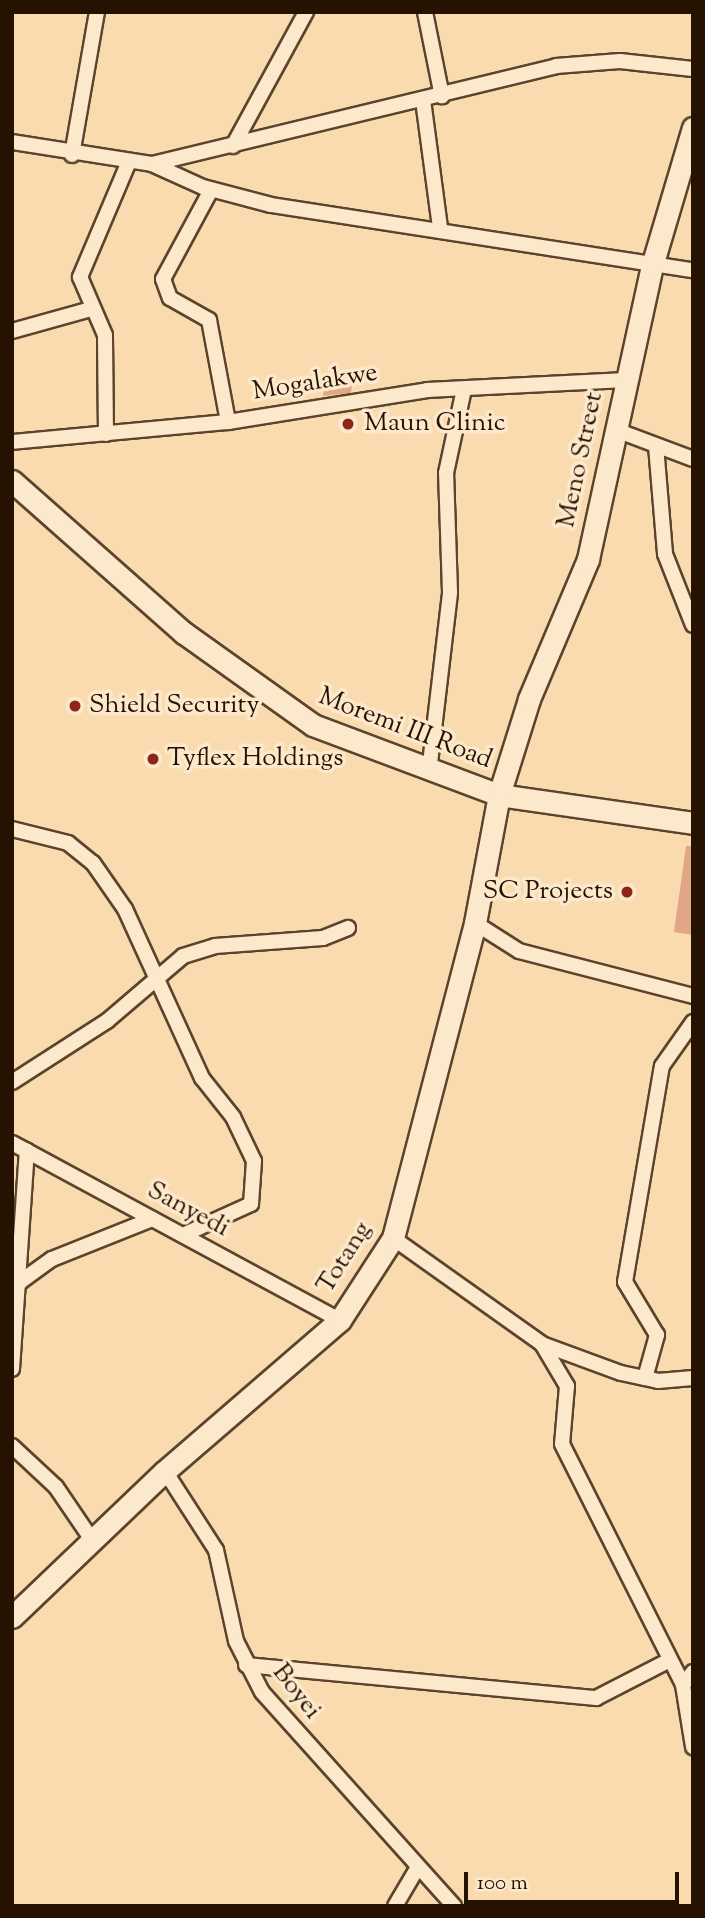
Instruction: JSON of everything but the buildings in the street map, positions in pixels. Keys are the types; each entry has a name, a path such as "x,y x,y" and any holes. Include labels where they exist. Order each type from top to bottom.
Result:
{"street":[{"path":"72,155 97,12"},
{"path":"233,146 306,12"},
{"path":"425,12 442,96"},
{"path":"12,142 128,164 152,164 442,96 556,66 620,61 693,69"},
{"path":"423,100 440,228"},
{"name":"Meno Street","path":"499,795 529,699 588,559 652,266 693,128"},
{"path":"106,434 107,350 80,277 128,164"},
{"path":"152,164 211,190 693,271"},
{"path":"211,190 163,279 170,298 209,320 228,422"},
{"path":"12,331 91,309"},
{"name":"Mogalakwe","path":"12,442 228,422 464,389 626,380"},
{"path":"429,772 450,592 446,473 464,389"},
{"path":"616,430 693,459"},
{"path":"656,446 665,554 692,621"},
{"name":"Moremi III Road","path":"12,481 278,705 429,772 499,795 693,824"},
{"name":"Totang","path":"12,1617 165,1471 340,1320 393,1238 475,923 499,795"},
{"path":"12,829 68,844 93,863 125,909 202,1078 233,1117 255,1169 251,1204 183,1235"},
{"path":"475,923 519,951 693,996"},
{"path":"12,1082 107,1021 155,976 183,956 215,946 323,937 348,928"},
{"path":"645,1378 657,1335 625,1282 662,1066 693,1022"},
{"name":"Sanyedi","path":"12,1143 340,1320"},
{"path":"12,1368 16,1278 27,1151"},
{"path":"16,1278 52,1259 152,1219"},
{"path":"393,1238 542,1344 645,1378 693,1378"},
{"path":"542,1344 567,1386 562,1444 683,1685 693,1746"},
{"path":"12,1446 56,1487 93,1540"},
{"name":"Boyei","path":"165,1471 216,1550 226,1608 246,1665 279,1714 454,1906"},
{"path":"246,1665 596,1698 670,1661"},
{"path":"683,1685 693,1672"},
{"path":"395,1906 418,1867"}],"place":[{"name":"Maun Clinic","path":"348,424"},
{"name":"Shield Security","path":"75,706"},
{"name":"Tyflex Holdings","path":"153,759"},
{"name":"SC Projects","path":"627,892"}]}
